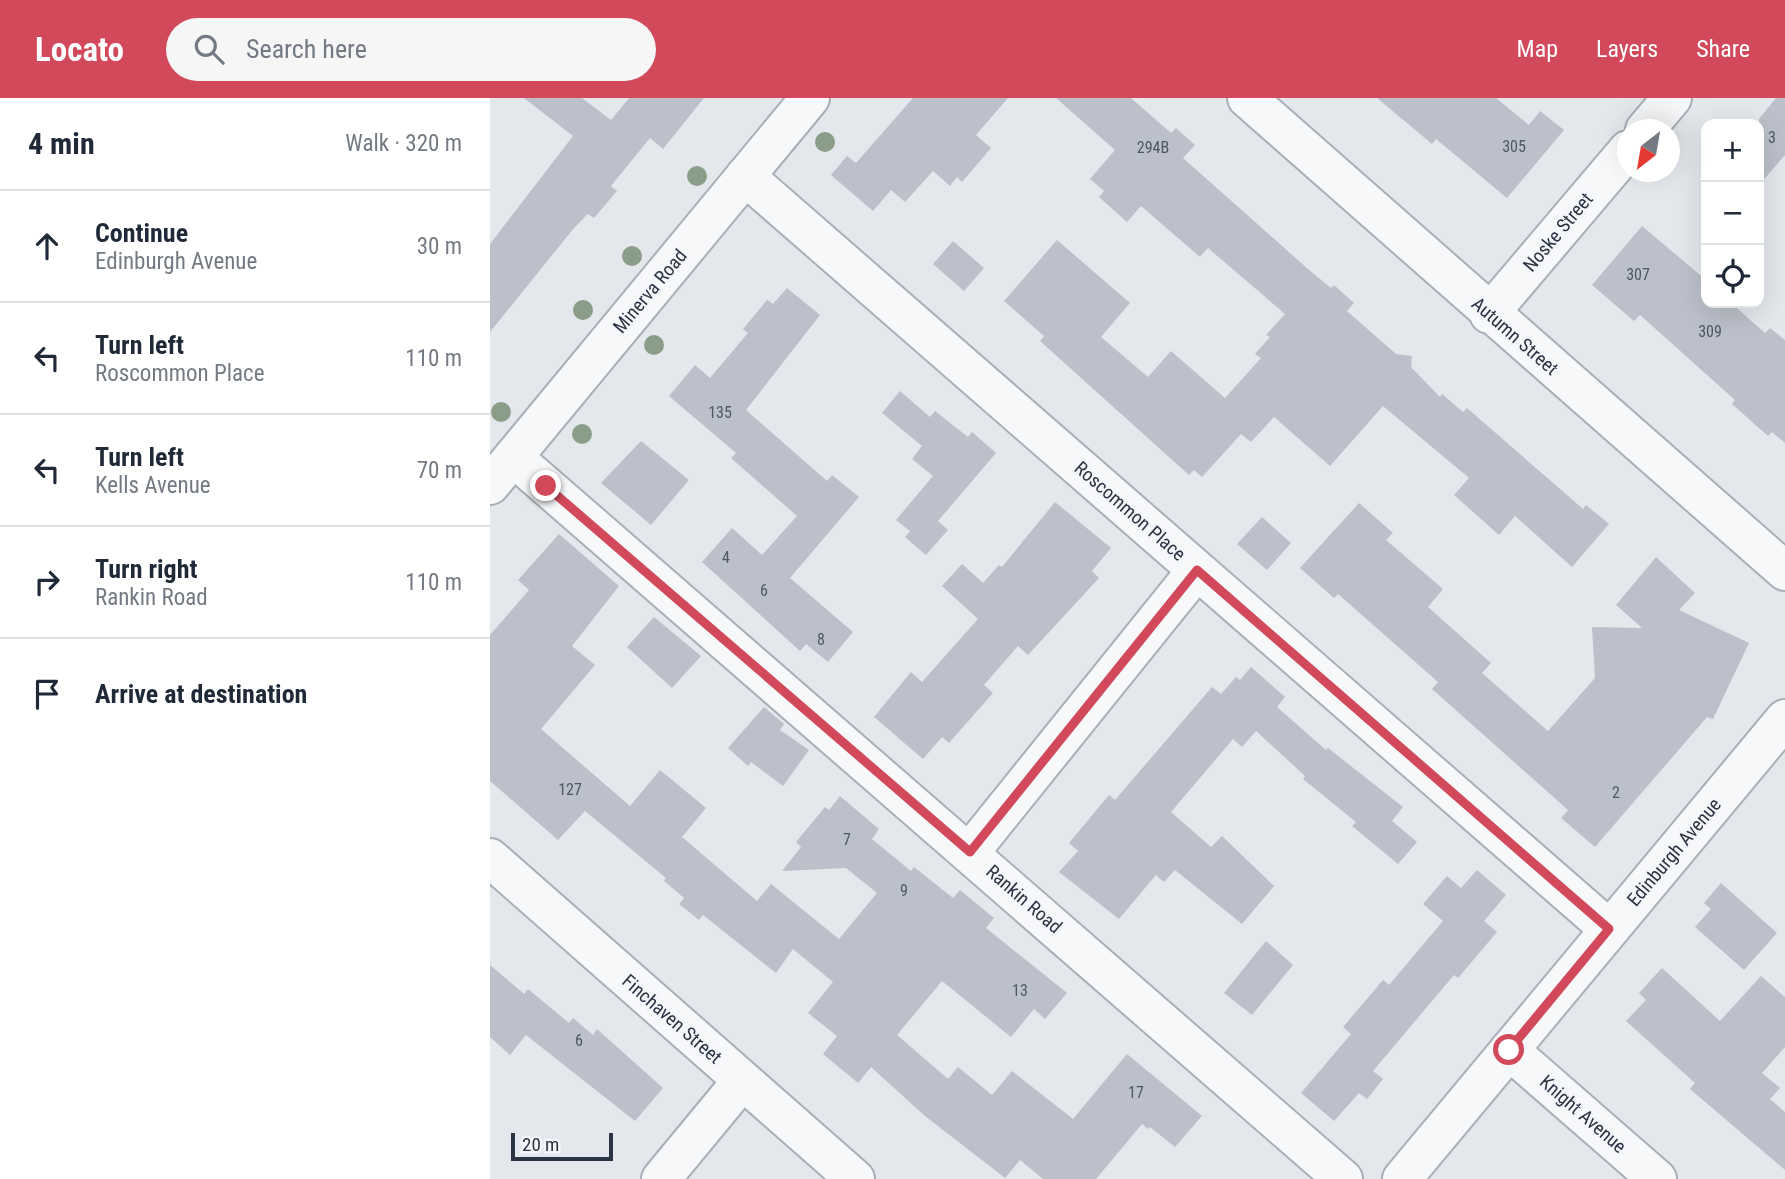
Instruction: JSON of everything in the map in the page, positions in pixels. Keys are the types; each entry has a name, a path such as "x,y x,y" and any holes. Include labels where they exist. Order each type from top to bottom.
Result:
{"street":[{"name":"Minerva Road","path":"501,471 810,98"},
{"name":"Autumn Street","path":"1247,98 1489,314 1785,571"},
{"path":"1654,119 1672,98"},
{"name":"Noske Street","path":"1489,314 1617,163"},
{"name":"Roscommon Place","path":"745,176 1609,929"},
{"name":"Rankin Road","path":"501,471 970,852 1343,1179"},
{"path":"970,852 1197,570"},
{"name":"Edinburgh Avenue","path":"1402,1179 1785,719"},
{"name":"Finchaven Street","path":"490,858 855,1179"},
{"name":"Knight Avenue","path":"1509,1050 1657,1179"},
{"path":"661,1179 743,1081"}],"building":[{"path":"524,98 582,98 611,120 629,98 704,98 663,149 650,138 611,186 617,191 594,218 588,214 574,228 490,332 490,244 573,136"},
{"path":"913,98 1008,98 976,135 991,148 962,182 957,177 950,186 933,171 905,202 891,190 873,211 831,175 847,156 856,163"},
{"path":"1056,98 1131,98 1171,133 1176,128 1195,145 1183,158 1308,269 1331,288 1334,285 1354,303 1347,311 1396,354 1412,356 1411,367 1440,397 1442,394 1463,412 1467,408 1583,509 1586,505 1609,524 1572,567 1515,516 1499,535 1454,495 1469,478 1383,406 1330,466 1274,417 1251,442 1241,434 1202,477 1194,470 1189,475 1040,341 1044,336 1004,301 1057,240 1130,303 1101,337 1148,377 1171,351 1225,398 1261,358 1255,354 1270,337 1266,335 1285,314 1208,248 1200,257 1141,206 1127,222 1099,197 1104,191 1090,179 1115,150"},
{"path":"1377,98 1496,98 1529,125 1540,111 1564,130 1507,198 1436,139 1432,144"},
{"path":"1776,98 1785,98 1785,155 1764,179 1764,119 1759,119"},
{"path":"1642,226 1701,276 1701,308 1737,308 1765,333 1770,328 1785,340 1785,443 1772,432 1768,436 1732,404 1735,400 1640,315 1634,321 1592,285"},
{"path":"953,241 984,268 964,291 933,264"},
{"path":"787,288 820,315 746,410 827,481 832,475 859,497 790,578 853,632 828,662 806,644 800,651 702,562 732,528 762,555 797,516 731,458 736,453 669,396 695,365 710,378 748,333 743,329 767,300 773,304"},
{"path":"900,391 930,417 935,411 968,437 972,432 996,453 938,521 948,530 926,555 905,537 910,531 896,520 933,476 912,459 922,446 882,413"},
{"path":"641,441 689,480 651,525 601,483"},
{"path":"1055,502 1111,548 1092,571 1099,578 1028,655 1018,646 984,685 993,693 949,743 942,737 923,759 874,717 911,672 922,682 978,619 942,586 962,564 983,583 999,565 1002,567"},
{"path":"1359,503 1393,533 1386,540 1443,589 1428,607 1491,663 1482,673 1548,731 1595,678 1592,627 1642,628 1616,605 1656,557 1695,593 1679,610 1749,643 1713,719 1707,717 1595,847 1561,818 1568,810 1432,689 1438,682 1338,594 1334,598 1300,568"},
{"path":"1262,517 1291,543 1267,570 1237,544"},
{"path":"559,534 619,586 572,646 595,665 541,729 630,806 660,770 706,808 682,837 757,901 771,884 839,939 877,893 846,868 782,871 801,847 796,842 825,807 829,810 840,796 879,829 872,839 911,871 914,867 953,898 960,890 994,918 986,928 1067,993 1045,1019 1034,1009 1011,1037 942,981 897,1035 948,1079 958,1067 992,1095 1012,1071 1073,1119 1127,1054 1202,1116 1175,1147 1150,1127 1148,1129 1142,1124 1096,1179 1043,1179 1020,1160 1005,1178 925,1116 871,1067 858,1083 823,1054 837,1036 808,1013 833,982 793,949 776,973 703,915 699,920 679,904 684,898 664,881 666,878 585,811 558,840 490,781 490,635 529,590 518,580"},
{"path":"654,617 701,656 672,688 627,647"},
{"path":"1251,667 1285,697 1277,707 1326,750 1328,748 1403,807 1392,821 1417,842 1398,864 1352,826 1356,822 1303,779 1305,776 1256,731 1242,747 1233,739 1171,812 1211,847 1222,836 1274,886 1242,924 1175,870 1164,882 1156,875 1119,919 1059,872 1078,851 1069,843 1109,795 1115,800 1212,687 1221,694 1236,677 1240,680"},
{"path":"764,707 784,724 780,730 809,750 783,786 751,762 748,766 728,748"},
{"path":"1477,870 1506,895 1484,921 1497,932 1458,978 1454,975 1373,1071 1383,1079 1367,1099 1359,1093 1334,1121 1301,1093 1351,1034 1343,1027 1383,980 1389,985 1443,921 1423,904 1447,876 1461,888"},
{"path":"1721,883 1777,933 1744,970 1695,927 1711,909 1704,903"},
{"path":"1266,941 1293,965 1252,1015 1224,993"},
{"path":"490,965 524,994 528,989 569,1023 573,1018 593,1035 597,1029 663,1088 635,1121 526,1035 510,1055 490,1037"},
{"path":"1662,968 1720,1021 1761,976 1785,997 1785,1047 1762,1073 1780,1088 1770,1099 1785,1112 1785,1170 1690,1089 1695,1083 1626,1021 1646,1000 1639,993"}],"route":[{"path":"546,486 970,852 1197,570 1609,929 1509,1050"}]}
